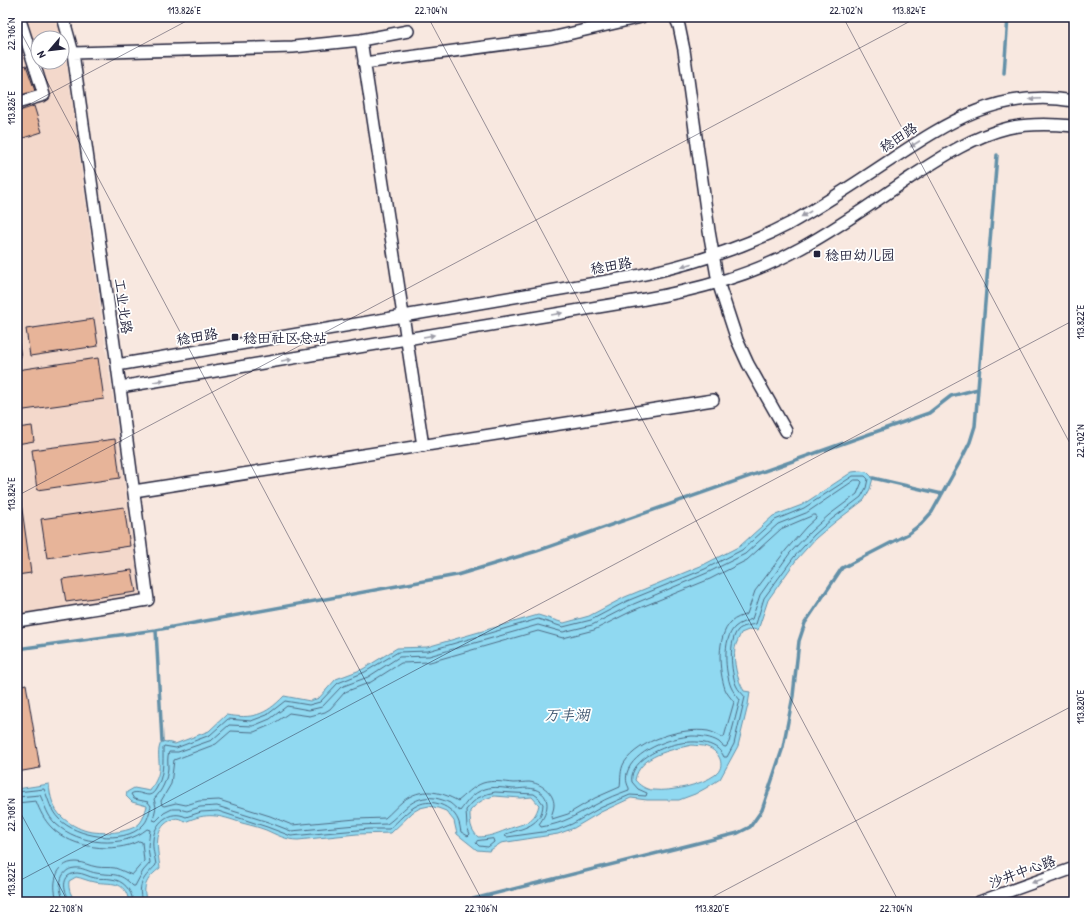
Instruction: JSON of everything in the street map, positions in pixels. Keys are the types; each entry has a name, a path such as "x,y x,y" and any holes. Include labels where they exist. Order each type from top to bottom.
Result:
{"street":[{"path":"17,103 44,94 19,17"},
{"name":"工业北路","path":"17,621 148,600 73,52 63,17"},
{"path":"364,63 551,38 641,17"},
{"path":"675,17 679,26 684,50 713,257 718,282 737,340 748,364 786,430"},
{"path":"73,52 293,47 361,40 408,31"},
{"path":"361,40 422,446"},
{"name":"稔田路","path":"117,365 643,275 676,268 713,257 753,241 805,214 840,194 932,133 966,115 993,105 1021,100 1048,99 1074,101"},
{"path":"120,387 670,295 718,282 763,266 801,248 846,222 941,158 981,137 1022,126 1074,126"},
{"path":"134,491 713,400"},
{"name":"沙井中心路","path":"979,902 1074,868"}],"shaded area":[{"path":"17,17 56,17 60,30 30,30 30,70 68,70 140,595 17,616"}],"water":[{"name":"万丰湖","path":"852,472 867,472 873,478 870,489 864,500 816,538 797,559 768,600 758,630 751,629 741,633 735,648 735,665 744,691 750,692 738,746 720,779 695,794 679,800 647,800 631,798 601,812 574,828 558,834 501,843 489,851 477,850 457,834 454,821 446,811 429,806 420,808 413,812 391,833 357,834 298,840 286,838 260,828 226,818 207,816 185,822 175,818 165,824 159,835 158,848 160,868 149,878 145,887 147,902 129,902 124,890 121,886 116,884 94,882 76,877 69,881 69,887 70,893 77,902 17,902 17,789 49,784 52,802 59,814 70,824 84,830 107,833 135,827 140,823 147,806 132,802 126,796 127,792 134,788 150,791 156,781 158,773 159,751 162,741 175,744 209,731 226,715 243,717 264,712 271,708 284,696 310,701 319,698 336,679 363,669 397,648 427,647 538,615 564,623 589,616 625,597 703,565 740,546 773,516 802,505","holes":["692,745 707,747 718,755 721,763 719,771 709,779 694,785 668,790 650,790 635,780 638,772 649,759 675,749","495,796 520,798 532,797 539,805 537,812 531,820 527,822 492,835 478,837 473,831 471,825 470,811 481,801"]}],"building":[{"path":"17,37 22,53 17,54"},
{"path":"26,65 35,91 17,97 17,68"},
{"path":"34,106 42,132 17,140 17,112"},
{"path":"94,319 98,346 30,356 26,329"},
{"path":"17,332 21,357 17,358"},
{"path":"98,358 104,399 17,411 17,370"},
{"path":"32,426 34,441 17,444 17,428"},
{"path":"115,439 120,478 37,490 32,450"},
{"path":"17,481 31,573 17,575"},
{"path":"124,507 130,546 47,558 41,519"},
{"path":"132,570 136,592 66,602 62,579"},
{"path":"26,684 40,768 17,772 17,686"}],"waterway":[{"path":"1004,73 1008,17"},
{"path":"461,902 738,833 750,827 762,810 783,747 793,696 799,641 805,623 842,568 908,534 921,524 932,512 970,442 975,426 997,155"},
{"path":"17,649 156,630 457,575 537,551 929,413 951,396 978,389"},
{"path":"873,478 942,494"},
{"path":"156,630 162,741"}],"place":[{"name":"稔田幼儿园","path":"817,254"},
{"name":"稔田社区总站","path":"235,337"}]}
